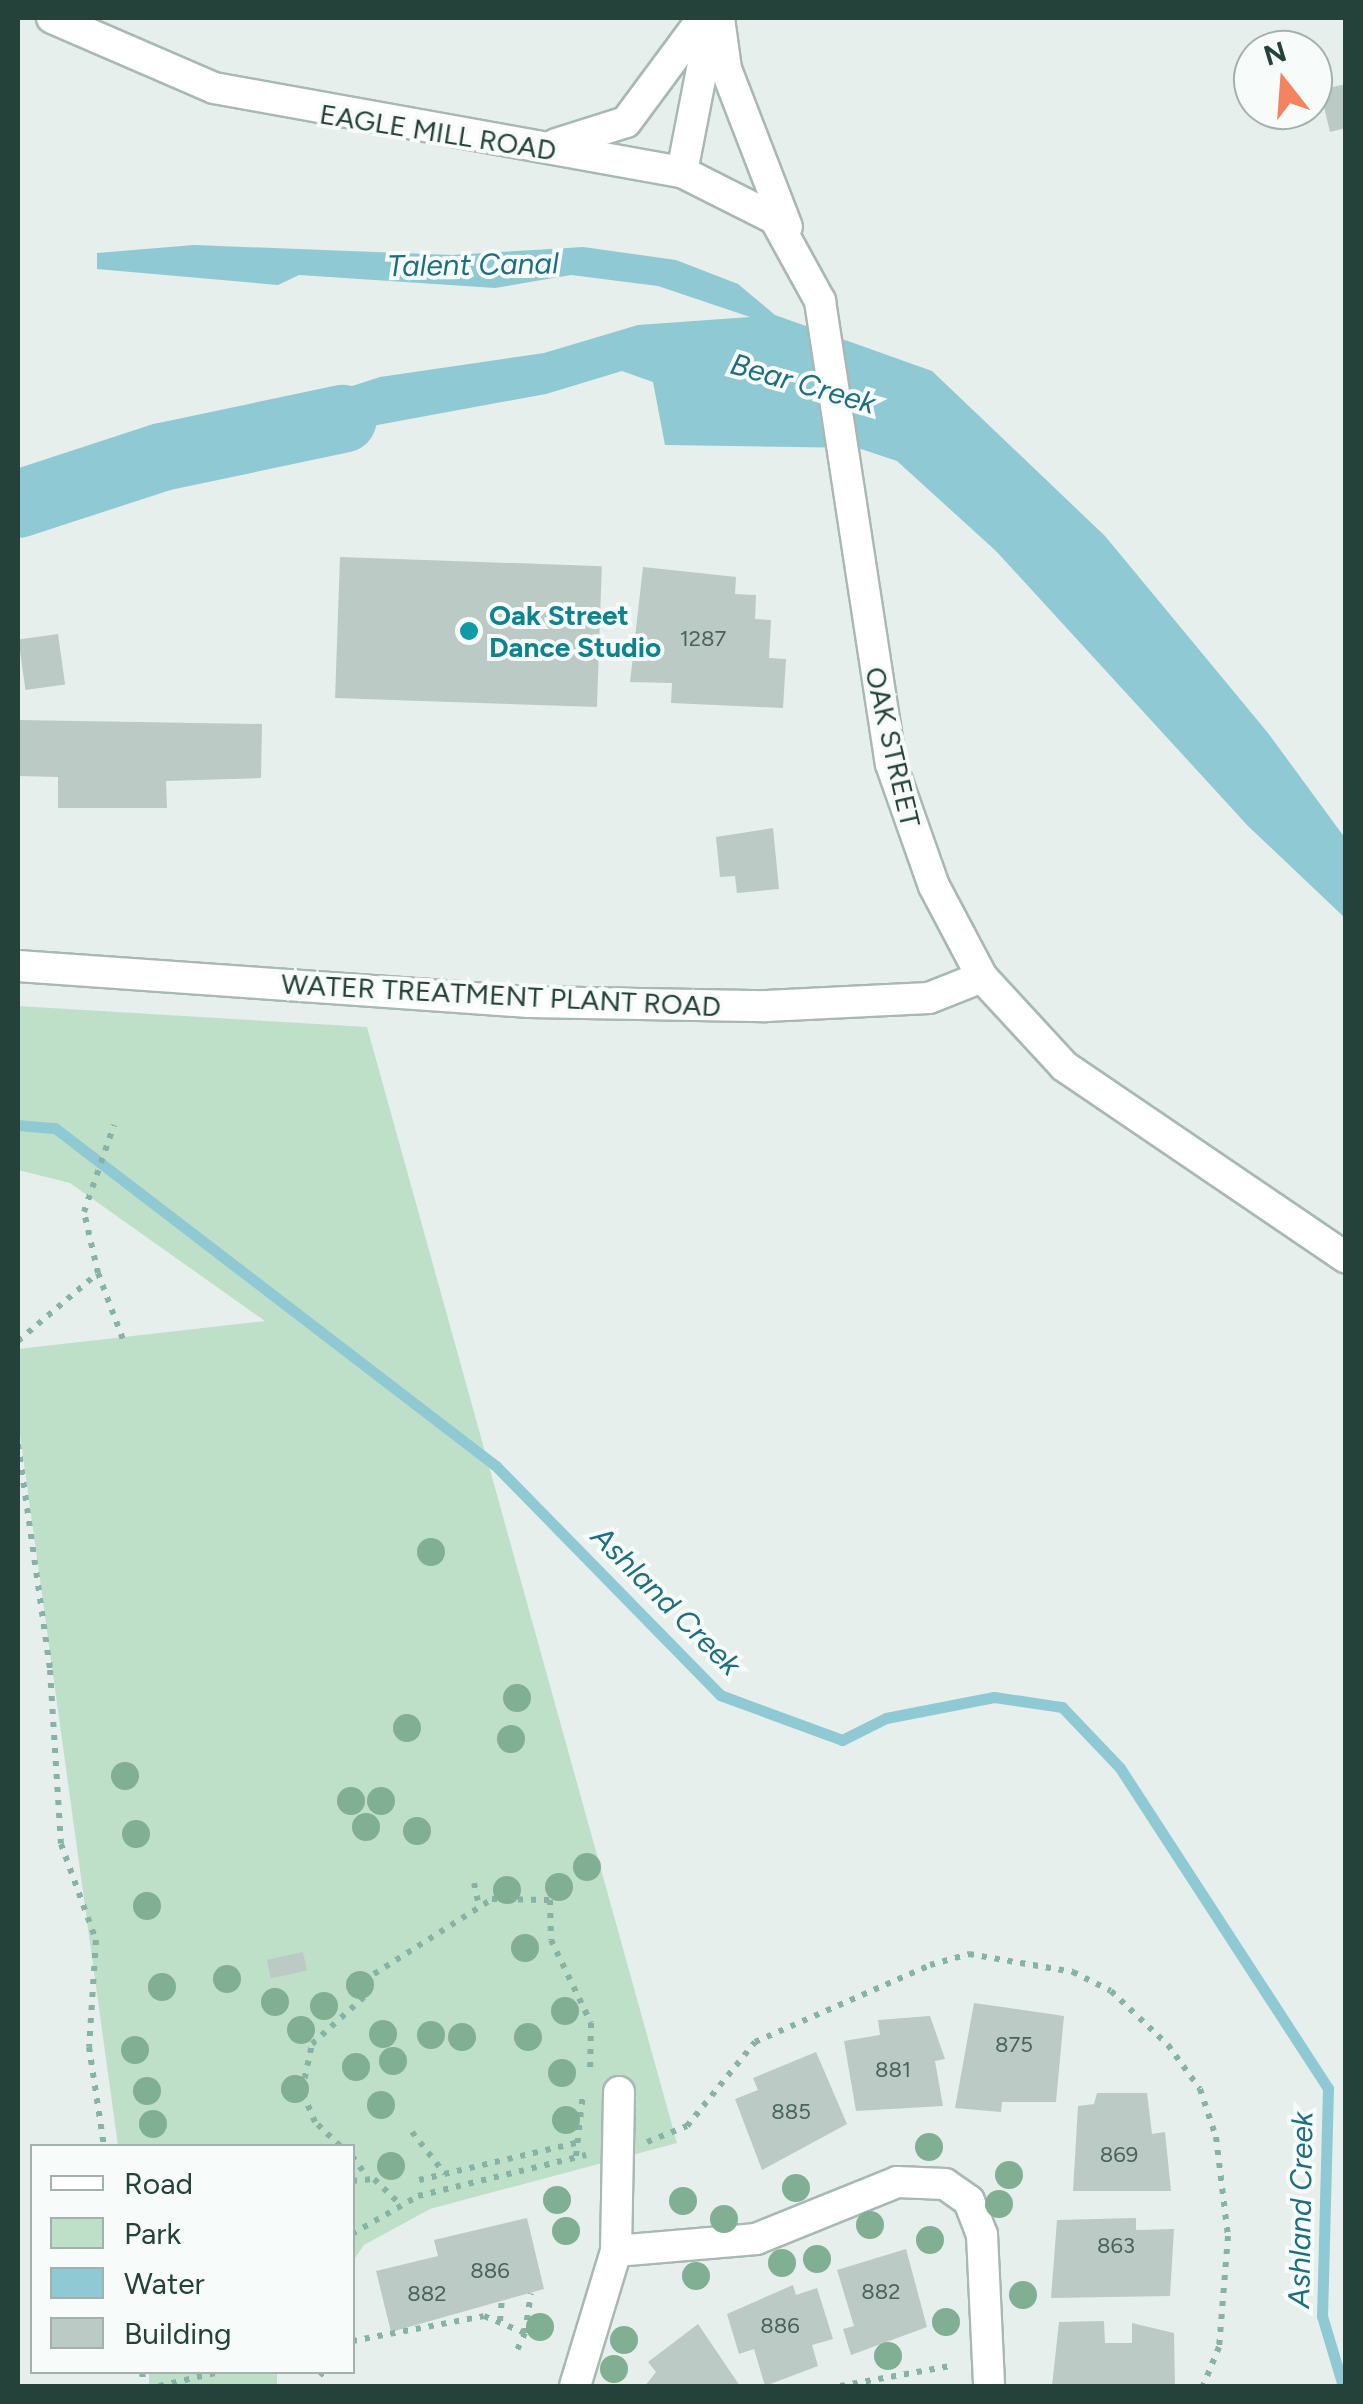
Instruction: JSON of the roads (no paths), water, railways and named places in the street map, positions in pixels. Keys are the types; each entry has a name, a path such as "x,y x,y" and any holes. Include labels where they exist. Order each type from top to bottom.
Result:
{"street":[{"name":"EAGLE MILL ROAD","path":"52,18 274,105 682,172"},
{"path":"533,148 626,122 703,18"},
{"path":"682,172 715,18"},
{"path":"715,18 744,123 796,248"},
{"name":"OAK STREET","path":"682,172 752,202 796,248 820,301 868,629 908,825 982,977 1064,1066 1346,1258"},
{"name":"WATER TREATMENT PLANT ROAD","path":"18,966 529,1002 766,1006 929,998 982,977"},
{"path":"575,2386 616,2251 619,2092"},
{"path":"616,2251 756,2239 897,2182 945,2184 969,2202 982,2235 990,2386"}],"water":[{"name":"Talent Canal","path":"194,245 452,255 583,247 676,260 738,284 775,315 932,371 1105,536 1268,733 1345,838 1345,918 1248,826 996,551 897,461 858,448 665,445 653,382 622,371 546,394 252,448 257,417 380,377 544,353 638,325 750,317 658,286 571,275 495,288 299,275 278,285 97,269 97,253"}],"waterway":[{"name":"Bear Creek","path":"18,504 162,457 343,419"},
{"name":"Ashland Creek","path":"18,1125 55,1128 496,1466 720,1695 842,1740 886,1718 994,1697 1062,1707 1120,1768 1328,2088 1322,2316 1343,2386"}],"place":[{"name":"Oak Street Dance Studio","path":"469,631"}]}
